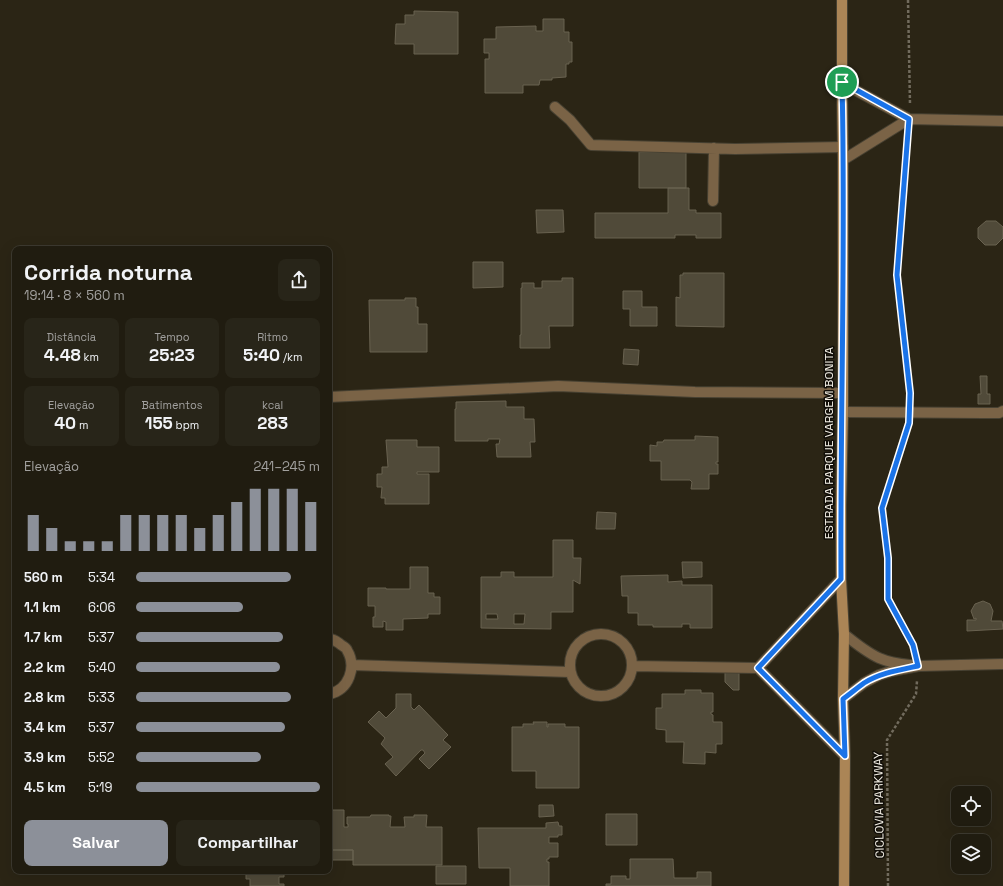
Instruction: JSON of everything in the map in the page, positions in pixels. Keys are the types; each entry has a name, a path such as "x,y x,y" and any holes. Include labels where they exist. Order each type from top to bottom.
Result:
{"main road":[{"name":"ESTRADA PARQUE VARGEM BONITA","path":"842,0 843,160 841,579 844,634 844,886"}],"street":[{"path":"842,82 909,119 1003,120"},
{"path":"555,107 570,120 591,145 735,149 843,147"},
{"path":"843,160 909,119"},
{"path":"713,201 714,148"},
{"path":"332,397 558,386 695,392 842,393"},
{"path":"842,412 999,413 1003,411"},
{"path":"758,668 841,579"},
{"path":"598,633 616,637 628,649 632,666 626,683 612,694 594,696 579,687 570,672 571,654 582,640 598,633"},
{"path":"844,634 860,647 879,658 895,663 918,666 1003,664"},
{"path":"332,639 347,649 352,665 348,681 336,692 332,693"},
{"path":"352,665 570,672"},
{"path":"632,666 758,668 845,756"},
{"path":"843,699 864,683 879,675 918,666"}],"path":[{"name":"CICLOVIA PARKWAY","path":"888,886 887,740 916,694 918,666 913,645 888,599 888,558 882,508 909,423 910,412 910,393 897,275 911,100 908,0"}],"building":[{"path":"414,11 458,12 458,54 414,54 414,44 395,44 396,24 405,24 405,15 414,15"},
{"path":"543,19 564,19 564,32 569,32 569,42 572,42 572,62 566,64 566,77 552,78 552,80 540,80 539,85 523,85 523,93 485,93 485,59 489,59 489,53 484,53 484,39 496,39 496,27 536,26 536,31 543,31"},
{"path":"639,152 686,152 686,188 639,188"},
{"path":"668,188 689,188 689,210 696,210 696,213 721,213 721,238 696,238 696,235 675,235 675,238 595,238 595,213 668,213"},
{"path":"536,210 563,210 564,232 537,233"},
{"path":"986,221 996,221 1003,227 1003,238 996,245 985,245 978,238 978,228"},
{"path":"473,262 503,262 503,287 473,288"},
{"path":"683,273 724,273 724,327 676,326 676,297 680,298 680,275 683,275"},
{"path":"562,278 573,278 573,326 549,326 550,348 520,348 522,283 534,283 534,288 542,288 542,281 562,281"},
{"path":"623,291 642,291 642,307 657,307 657,326 630,326 630,309 623,309"},
{"path":"405,298 416,298 416,307 418,307 418,324 427,324 427,352 370,352 369,300 405,300"},
{"path":"624,349 639,350 638,365 623,364"},
{"path":"980,376 987,376 987,394 990,394 990,404 978,404 978,394 981,394"},
{"path":"506,401 506,407 524,407 524,419 534,419 535,442 530,442 531,457 497,457 496,444 499,444 500,439 488,439 488,441 455,441 456,402"},
{"path":"695,436 718,437 718,462 716,462 716,464 718,464 718,474 709,474 709,489 691,489 692,482 690,480 661,480 661,461 650,461 650,445 657,446 657,442 663,442 664,440 695,440"},
{"path":"386,440 417,440 417,447 439,447 439,472 417,472 417,474 429,474 429,504 385,504 385,498 381,498 382,487 377,487 377,474 382,474 382,467 388,467"},
{"path":"597,512 616,513 615,529 596,529"},
{"path":"553,540 573,540 573,558 581,558 580,584 573,580 573,612 551,612 551,629 481,628 481,577 501,577 501,572 514,572 514,577 553,577","holes":["486,614 497,614 498,619 486,619","514,614 525,614 524,624 514,624"]},
{"path":"682,562 702,562 702,577 683,578"},
{"path":"410,567 428,567 428,593 434,593 434,597 440,597 440,614 428,614 428,618 403,619 403,630 386,630 386,622 383,621 383,627 373,627 375,606 368,606 368,588 410,589"},
{"path":"668,575 668,582 682,581 682,585 712,585 712,628 690,628 690,624 682,624 682,627 653,627 653,625 638,625 638,613 628,613 628,596 622,596 621,576"},
{"path":"983,601 990,604 993,611 991,621 1002,621 1003,629 967,631 967,620 976,620 976,618 974,619 971,611 975,604"},
{"path":"725,667 739,667 739,690 733,690 725,682"},
{"path":"685,690 701,690 701,693 713,693 713,712 711,712 711,714 713,715 713,722 722,722 722,744 716,744 716,753 705,752 705,764 683,763 684,742 666,742 666,730 656,729 656,708 662,708 662,694 685,694"},
{"path":"396,694 411,694 411,707 414,710 419,705 448,735 443,740 451,747 429,769 419,759 425,753 421,750 396,776 385,764 393,757 381,744 385,738 368,722 379,711 386,718 396,708"},
{"path":"533,722 547,722 547,727 548,724 565,724 565,727 579,727 579,788 536,788 536,771 512,771 512,727 523,727 523,724 534,724"},
{"path":"539,805 553,805 554,816 539,817"},
{"path":"332,810 344,810 344,827 348,827 347,817 389,815 391,816 390,827 405,827 404,817 427,815 426,827 442,827 442,865 353,865 353,850 332,850"},
{"path":"606,814 637,814 637,845 606,845"},
{"path":"558,822 559,826 562,826 562,835 558,835 558,837 549,837 549,843 558,843 558,857 549,857 549,859 547,859 547,862 549,862 549,886 510,886 510,868 479,868 478,828 546,828 546,823"},
{"path":"332,850 353,850 353,860 332,860"},
{"path":"630,859 673,859 674,878 697,878 697,872 711,872 711,886 606,886 606,884 611,884 611,876 626,876 626,879 630,879"},
{"path":"436,866 466,866 466,884 436,884"},
{"path":"246,874 284,874 284,877 279,877 279,884 284,884 284,886 250,886 250,879 246,879"}],"route":[{"path":"842,82 909,119 897,275 910,393 910,412 909,423 882,508 888,558 888,599 913,645 918,666 879,675 864,683 843,699 845,756 758,668 841,579 842,82"}]}
